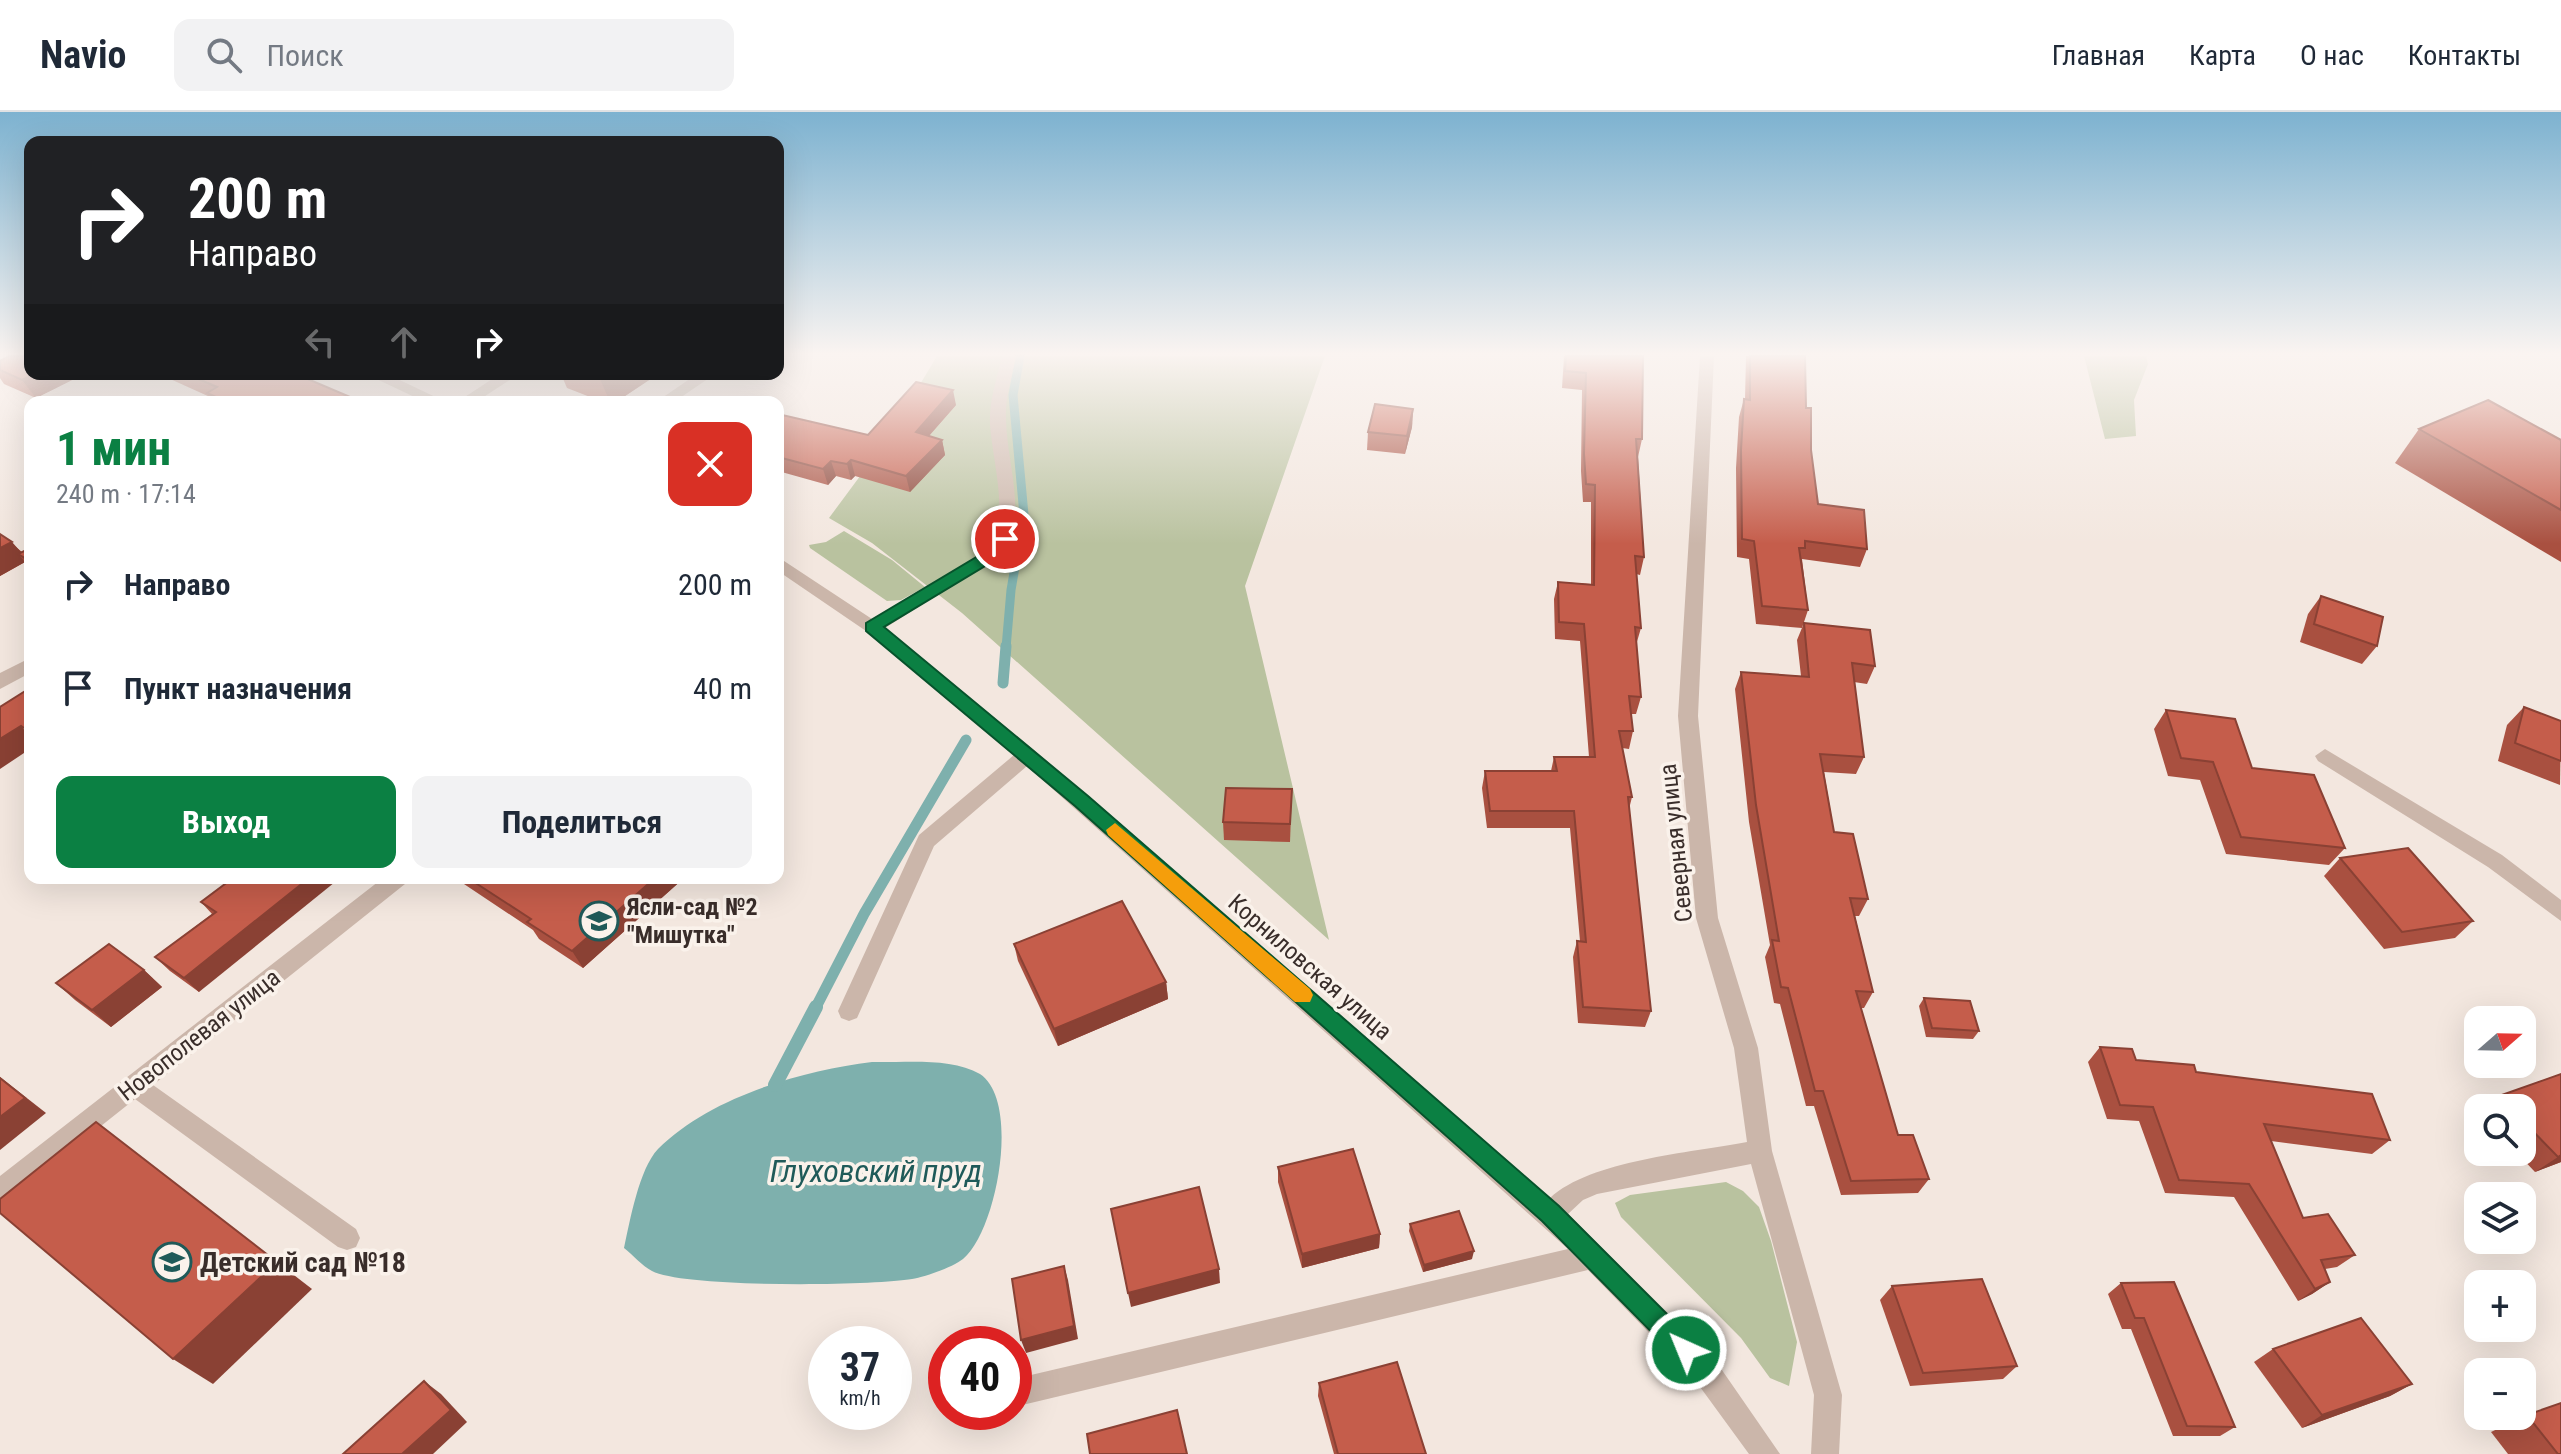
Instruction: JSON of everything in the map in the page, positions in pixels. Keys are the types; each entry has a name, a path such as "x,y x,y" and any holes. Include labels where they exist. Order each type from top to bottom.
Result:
{"street":[{"path":"872,627 999,550 1005,539 1007,497 999,419"},
{"name":"Северная улица","path":"1704,419 1688,716 1707,918 1746,1048 1760,1151 1828,1395 1825,1454"},
{"name":"Корниловская улица","path":"784,572 872,627 1027,755 1550,1214 1705,1370 1766,1454"},
{"path":"0,682 24,668"},
{"path":"849,1011 926,841 1027,755"},
{"path":"2325,756 2495,861 2561,912"},
{"name":"Новополевая улица","path":"0,1191 390,884"},
{"path":"134,1085 347,1238"},
{"path":"1550,1214 1574,1192 1595,1183 1760,1151"},
{"path":"1032,1389 1593,1256"}],"green space":[{"path":"899,419 1303,419 1245,586 1329,940 962,613 872,543 829,518"},
{"path":"2100,419 2135,419 2136,436 2105,439"},
{"path":"844,531 892,560 925,587 901,600 887,601 810,548 809,545 826,542"},
{"path":"1726,1182 1743,1191 1759,1207 1771,1241 1797,1342 1789,1386 1770,1378 1741,1338 1621,1217 1615,1203 1630,1195"}],"water":[{"name":"Глуховский пруд","path":"872,1062 955,1065 980,1074 992,1089 999,1110 1002,1137 1000,1166 986,1222 963,1259 912,1279 820,1284 738,1283 671,1277 652,1271 624,1248 636,1196 651,1158 679,1131 703,1115 758,1089 816,1072"}],"building":[{"path":"784,419 798,419 868,435 883,419 928,419 916,432 942,440 906,476 851,460 847,464 831,461 823,469 784,459"},
{"path":"1371,419 1411,419 1407,436 1368,432"},
{"path":"1585,419 1642,419 1642,439 1636,439 1644,557 1635,556 1641,628 1635,627 1641,697 1629,696 1633,731 1619,731 1632,797 1628,797 1651,1011 1583,1007 1577,941 1586,942 1574,811 1490,811 1485,771 1557,771 1554,757 1595,757 1584,624 1559,622 1558,582 1594,585 1595,485 1586,484"},
{"path":"1743,419 1811,419 1811,450 1818,504 1864,510 1867,549 1805,541 1805,548 1799,548 1808,610 1762,606 1754,541 1742,539"},
{"path":"2444,419 2522,419 2561,440 2561,510 2419,429"},
{"path":"0,534 12,542 0,548"},
{"path":"2321,596 2383,617 2377,646 2314,624"},
{"path":"1804,623 1870,630 1875,666 1852,663 1864,757 1820,754 1834,832 1853,834 1868,899 1850,898 1873,992 1856,991 1898,1135 1913,1135 1929,1179 1851,1181 1823,1091 1815,1091 1788,988 1781,987 1772,940 1779,941 1756,805 1741,672 1809,677"},
{"path":"24,692 24,728 21,726 0,739 0,707"},
{"path":"2524,707 2561,721 2561,761 2515,743"},
{"path":"2166,710 2235,719 2252,768 2314,775 2345,848 2241,837 2213,762 2181,758"},
{"path":"1226,788 1292,789 1290,824 1223,822"},
{"path":"2408,848 2473,921 2402,932 2340,858"},
{"path":"225,884 302,884 184,978 155,957 216,912 201,902"},
{"path":"477,884 648,884 572,951 527,922 531,919"},
{"path":"1122,901 1166,982 1054,1029 1014,944"},
{"path":"109,944 144,970 92,1010 56,983"},
{"path":"1924,998 1970,1001 1979,1031 1932,1028"},
{"path":"2100,1047 2132,1049 2136,1060 2194,1065 2196,1072 2372,1094 2390,1140 2264,1124 2303,1218 2328,1214 2355,1255 2321,1260 2330,1282 2315,1289 2249,1184 2179,1180 2153,1107 2120,1105"},
{"path":"2561,1074 2561,1155 2558,1157 2536,1134 2536,1094 2505,1094"},
{"path":"0,1078 25,1098 0,1117"},
{"name":"Детский сад №18","path":"96,1122 277,1262 173,1359 0,1213 0,1199"},
{"path":"1353,1149 1380,1234 1302,1254 1278,1167"},
{"path":"1199,1187 1219,1269 1128,1293 1111,1209"},
{"path":"1459,1211 1474,1251 1424,1265 1410,1224"},
{"path":"1064,1266 1074,1326 1032,1337 1032,1326 1019,1326 1012,1279"},
{"path":"1982,1279 2017,1366 1923,1373 1892,1286"},
{"path":"2174,1282 2235,1427 2187,1426 2144,1318 2135,1318 2121,1283"},
{"path":"2361,1318 2412,1384 2322,1415 2273,1349"},
{"path":"1397,1362 1426,1454 1338,1454 1319,1383"},
{"path":"424,1381 451,1410 402,1454 343,1454"},
{"path":"2561,1403 2561,1454 2536,1426 2536,1412"},
{"path":"1177,1410 1187,1454 1090,1454 1087,1434"}],"waterway":[{"path":"1006,648 1011,590 1024,515 1015,419"},
{"path":"1003,683 1006,646"},
{"path":"815,1009 864,914 966,740"},
{"path":"775,1085 816,1007"}],"slow traffic":[{"path":"1115,830 1303,995"}],"place":[{"name":"Ясли-сад №2 \"Мишутка\"","path":"599,921"},
{"name":"Детский сад №18","path":"172,1262"}],"route":[{"path":"1005,539 999,550 872,627 1082,801 1550,1214 1686,1350"}]}
